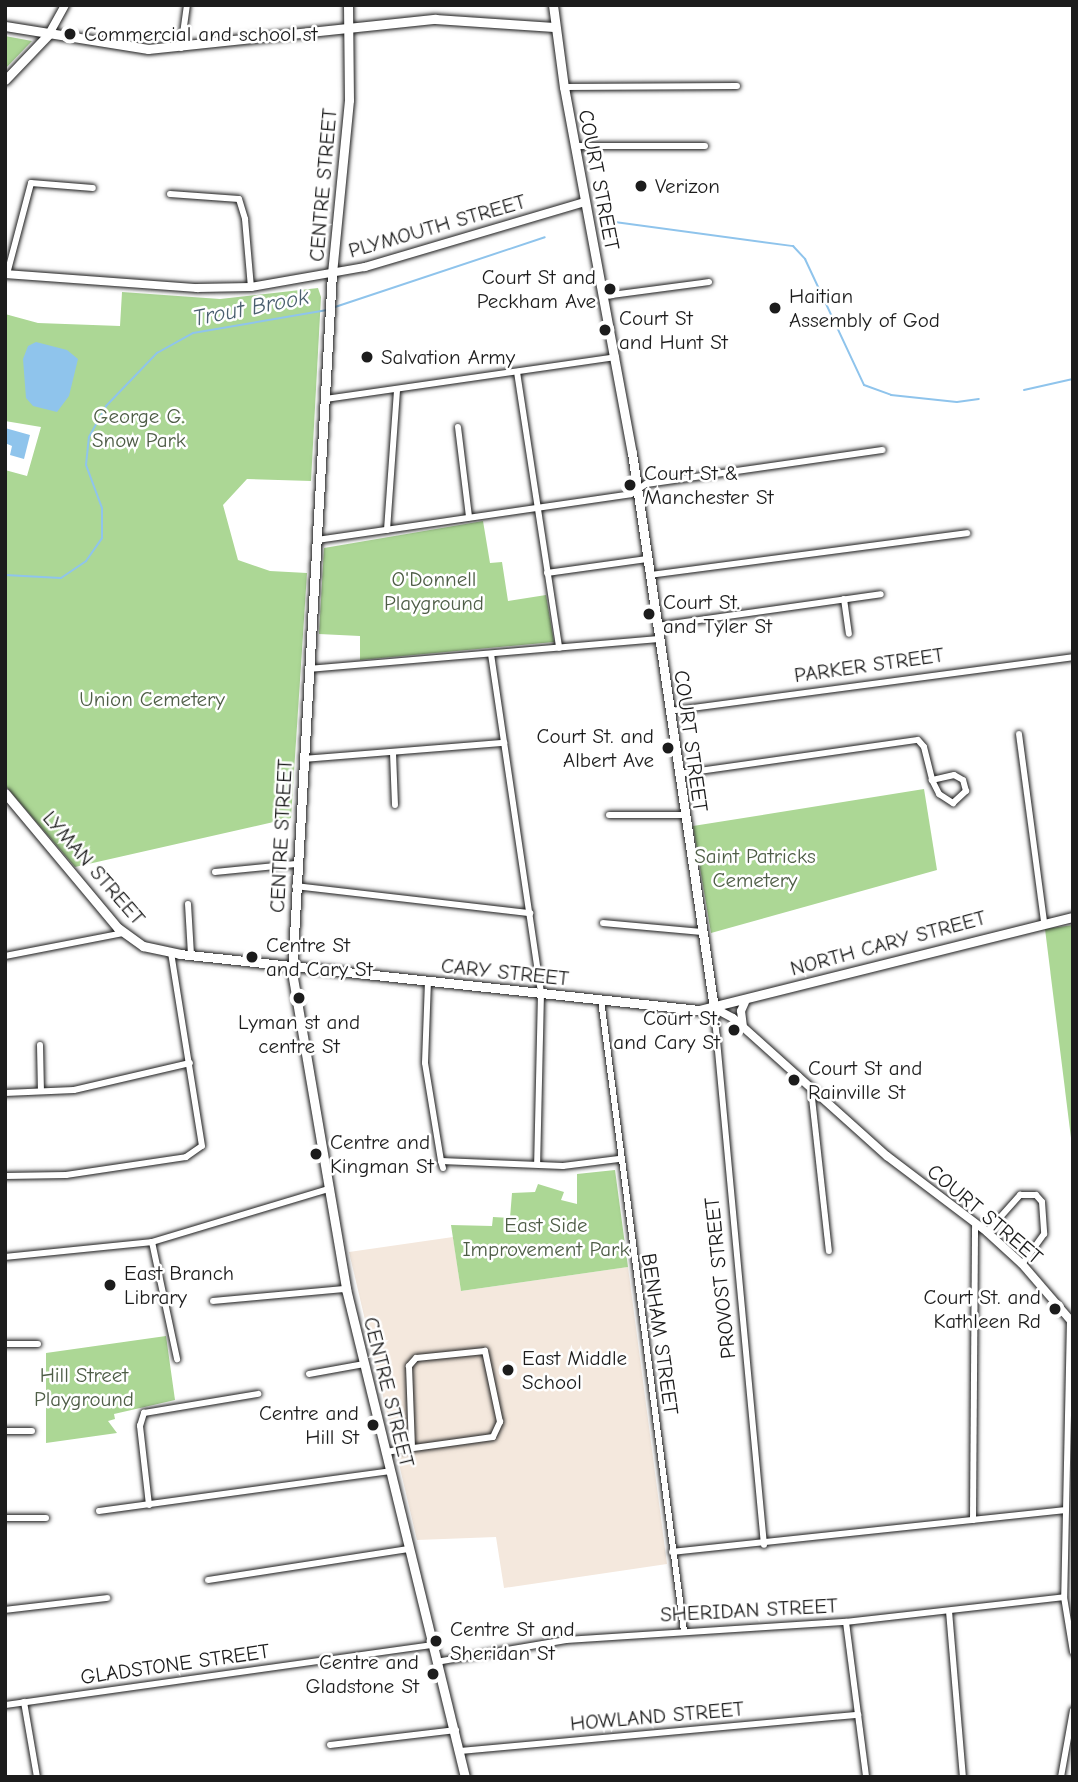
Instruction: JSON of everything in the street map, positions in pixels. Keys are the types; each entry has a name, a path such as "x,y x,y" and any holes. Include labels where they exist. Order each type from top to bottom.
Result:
{"main road":[{"name":"CENTRE STREET","path":"348,5 346,28 349,100 330,303 292,965 346,1289 436,1662 456,1730 465,1777"},
{"name":"COURT STREET","path":"554,5 554,27 564,87 616,357 714,1008"},
{"path":"5,26 124,48 181,48 435,19 554,27"},
{"path":"5,80 49,34"},
{"name":"LYMAN STREET","path":"5,793 124,933 144,946 191,955 292,965"},
{"name":"NORTH CARY STREET","path":"714,1008 1044,921 1073,916"},
{"name":"CARY STREET","path":"292,965 692,1010 714,1008"}],"street":[{"path":"49,34 65,5"},
{"path":"181,48 187,5"},
{"path":"564,87 737,86"},
{"path":"575,146 705,146"},
{"path":"6,274 31,183 93,188"},
{"path":"170,194 239,199 245,219 251,287"},
{"name":"PLYMOUTH STREET","path":"6,274 197,288 251,287 332,273 440,247 585,202"},
{"path":"604,296 709,282"},
{"path":"325,398 616,357"},
{"path":"517,372 559,648"},
{"path":"387,530 397,389"},
{"path":"458,427 469,517"},
{"path":"317,540 637,489 646,484 883,450"},
{"path":"650,575 967,533"},
{"path":"547,573 648,559"},
{"path":"657,625 881,594"},
{"path":"844,599 849,634"},
{"path":"308,669 659,639"},
{"path":"491,654 541,993 537,1164"},
{"name":"PARKER STREET","path":"670,711 1073,656"},
{"path":"1019,734 1044,921"},
{"path":"678,774 918,740 932,780 939,794 953,803 967,791 963,780 954,775 932,780"},
{"path":"303,759 504,743"},
{"path":"393,752 395,805"},
{"path":"609,815 683,815"},
{"path":"215,872 296,864"},
{"path":"295,886 530,913"},
{"path":"188,904 191,955"},
{"path":"603,923 702,932"},
{"path":"5,956 124,933"},
{"path":"5,1176 66,1175 186,1157 202,1146 171,952"},
{"path":"428,981 425,1063 442,1165 563,1166 619,1159"},
{"name":"BENHAM STREET","path":"601,1000 619,1159 684,1631"},
{"path":"743,1027 741,1011 746,1000"},
{"name":"COURT STREET","path":"714,1008 743,1027 811,1090 987,1232 1022,1264 1072,1322"},
{"name":"PROVOST STREET","path":"714,1008 764,1545"},
{"path":"40,1045 41,1091"},
{"path":"5,1093 74,1090 190,1063"},
{"path":"811,1090 829,1251"},
{"path":"5,1257 152,1242 329,1189"},
{"path":"987,1232 1020,1195 1036,1195 1042,1202 1044,1234 1022,1264"},
{"path":"973,1520 975,1224"},
{"path":"152,1242 177,1359"},
{"path":"213,1301 346,1289"},
{"path":"1072,1322 1063,1510 1064,1597 1073,1652"},
{"path":"5,1344 38,1344"},
{"path":"385,1451 412,1448 494,1437 500,1422 485,1351 416,1358 409,1366 412,1448"},
{"path":"309,1374 364,1364"},
{"path":"149,1505 140,1420 144,1413 258,1394"},
{"path":"5,1431 32,1431"},
{"path":"99,1511 390,1471"},
{"path":"672,1552 764,1545 1063,1510"},
{"path":"5,1518 46,1518"},
{"path":"208,1580 409,1549"},
{"name":"SHERIDAN STREET","path":"436,1662 566,1640 846,1622 1064,1597"},
{"path":"5,1610 107,1598"},
{"path":"949,1611 963,1777"},
{"path":"846,1622 866,1777"},
{"name":"GLADSTONE STREET","path":"5,1705 432,1645"},
{"path":"24,1702 37,1777"},
{"path":"1061,1777 1073,1710"},
{"name":"HOWLAND STREET","path":"460,1751 858,1715"},
{"path":"330,1745 456,1730"}],"shaded area":[{"name":"East Middle School","path":"453,1237 461,1291 628,1267 667,1564 504,1588 496,1537 417,1540 349,1252"}],"green space":[{"path":"5,36 32,41 5,69"},
{"path":"318,288 321,297 311,481 247,479 223,505 238,560 270,571 307,573 291,818 75,867 5,785 5,470 27,476 41,427 5,421 5,314 38,323 120,326 122,292 220,299"},
{"name":"O'Donnell Playground","path":"483,521 490,563 502,562 508,601 546,595 554,642 360,660 360,636 319,634 324,548"},
{"name":"Saint Patricks Cemetery","path":"924,789 937,870 711,933 693,826"},
{"path":"1073,925 1073,1154 1045,929"},
{"name":"East Side Improvement Park","path":"615,1170 628,1267 461,1291 451,1225 492,1226 493,1217 510,1218 512,1193 535,1192 538,1184 564,1192 561,1200 577,1204 577,1174"},
{"name":"Hill Street Playground","path":"166,1336 175,1400 114,1414 115,1419 108,1421 117,1433 46,1443 46,1353"}],"water":[{"path":"36,342 67,350 78,359 69,396 57,412 33,406 26,398 23,359 28,346"},
{"path":"5,428 30,435 24,459 10,455 12,446 5,443"}],"waterway":[{"name":"Trout Brook","path":"600,220 793,246 805,259 864,385 891,395 957,402 979,399"},
{"name":"Trout Brook","path":"335,307 545,237"},
{"name":"Trout Brook","path":"5,575 61,578 86,561 102,538 102,508 86,465 89,437 106,406 157,353 193,333 327,310"},
{"name":"Trout Brook","path":"1024,390 1073,379"}],"place":[{"name":"Commercial and school st","path":"70,34"},
{"name":"Verizon","path":"641,186"},
{"name":"Court St and Peckham Ave","path":"610,289"},
{"name":"Haitian Assembly of God","path":"775,308"},
{"name":"Court St and Hunt St","path":"605,330"},
{"name":"Salvation Army","path":"367,357"},
{"name":"Court St & Manchester St","path":"630,485"},
{"name":"Court St. and Tyler St","path":"649,614"},
{"name":"Court St. and Albert Ave","path":"668,748"},
{"name":"Centre St and Cary St","path":"252,957"},
{"name":"Lyman st and centre St","path":"299,998"},
{"name":"Court St. and Cary St","path":"734,1030"},
{"name":"Court St and Rainville St","path":"794,1080"},
{"name":"Centre and Kingman St","path":"316,1154"},
{"name":"East Branch Library","path":"110,1285"},
{"name":"Court St. and Kathleen Rd","path":"1055,1309"},
{"name":"East Middle School","path":"508,1370"},
{"name":"Centre and Hill St","path":"373,1425"},
{"name":"Centre St and Sheridan St","path":"436,1641"},
{"name":"Centre and Gladstone St","path":"433,1674"}],"park label":[{"name":"George G. Snow Park","path":"139,428"},
{"name":"Union Cemetery","path":"152,699"}]}
